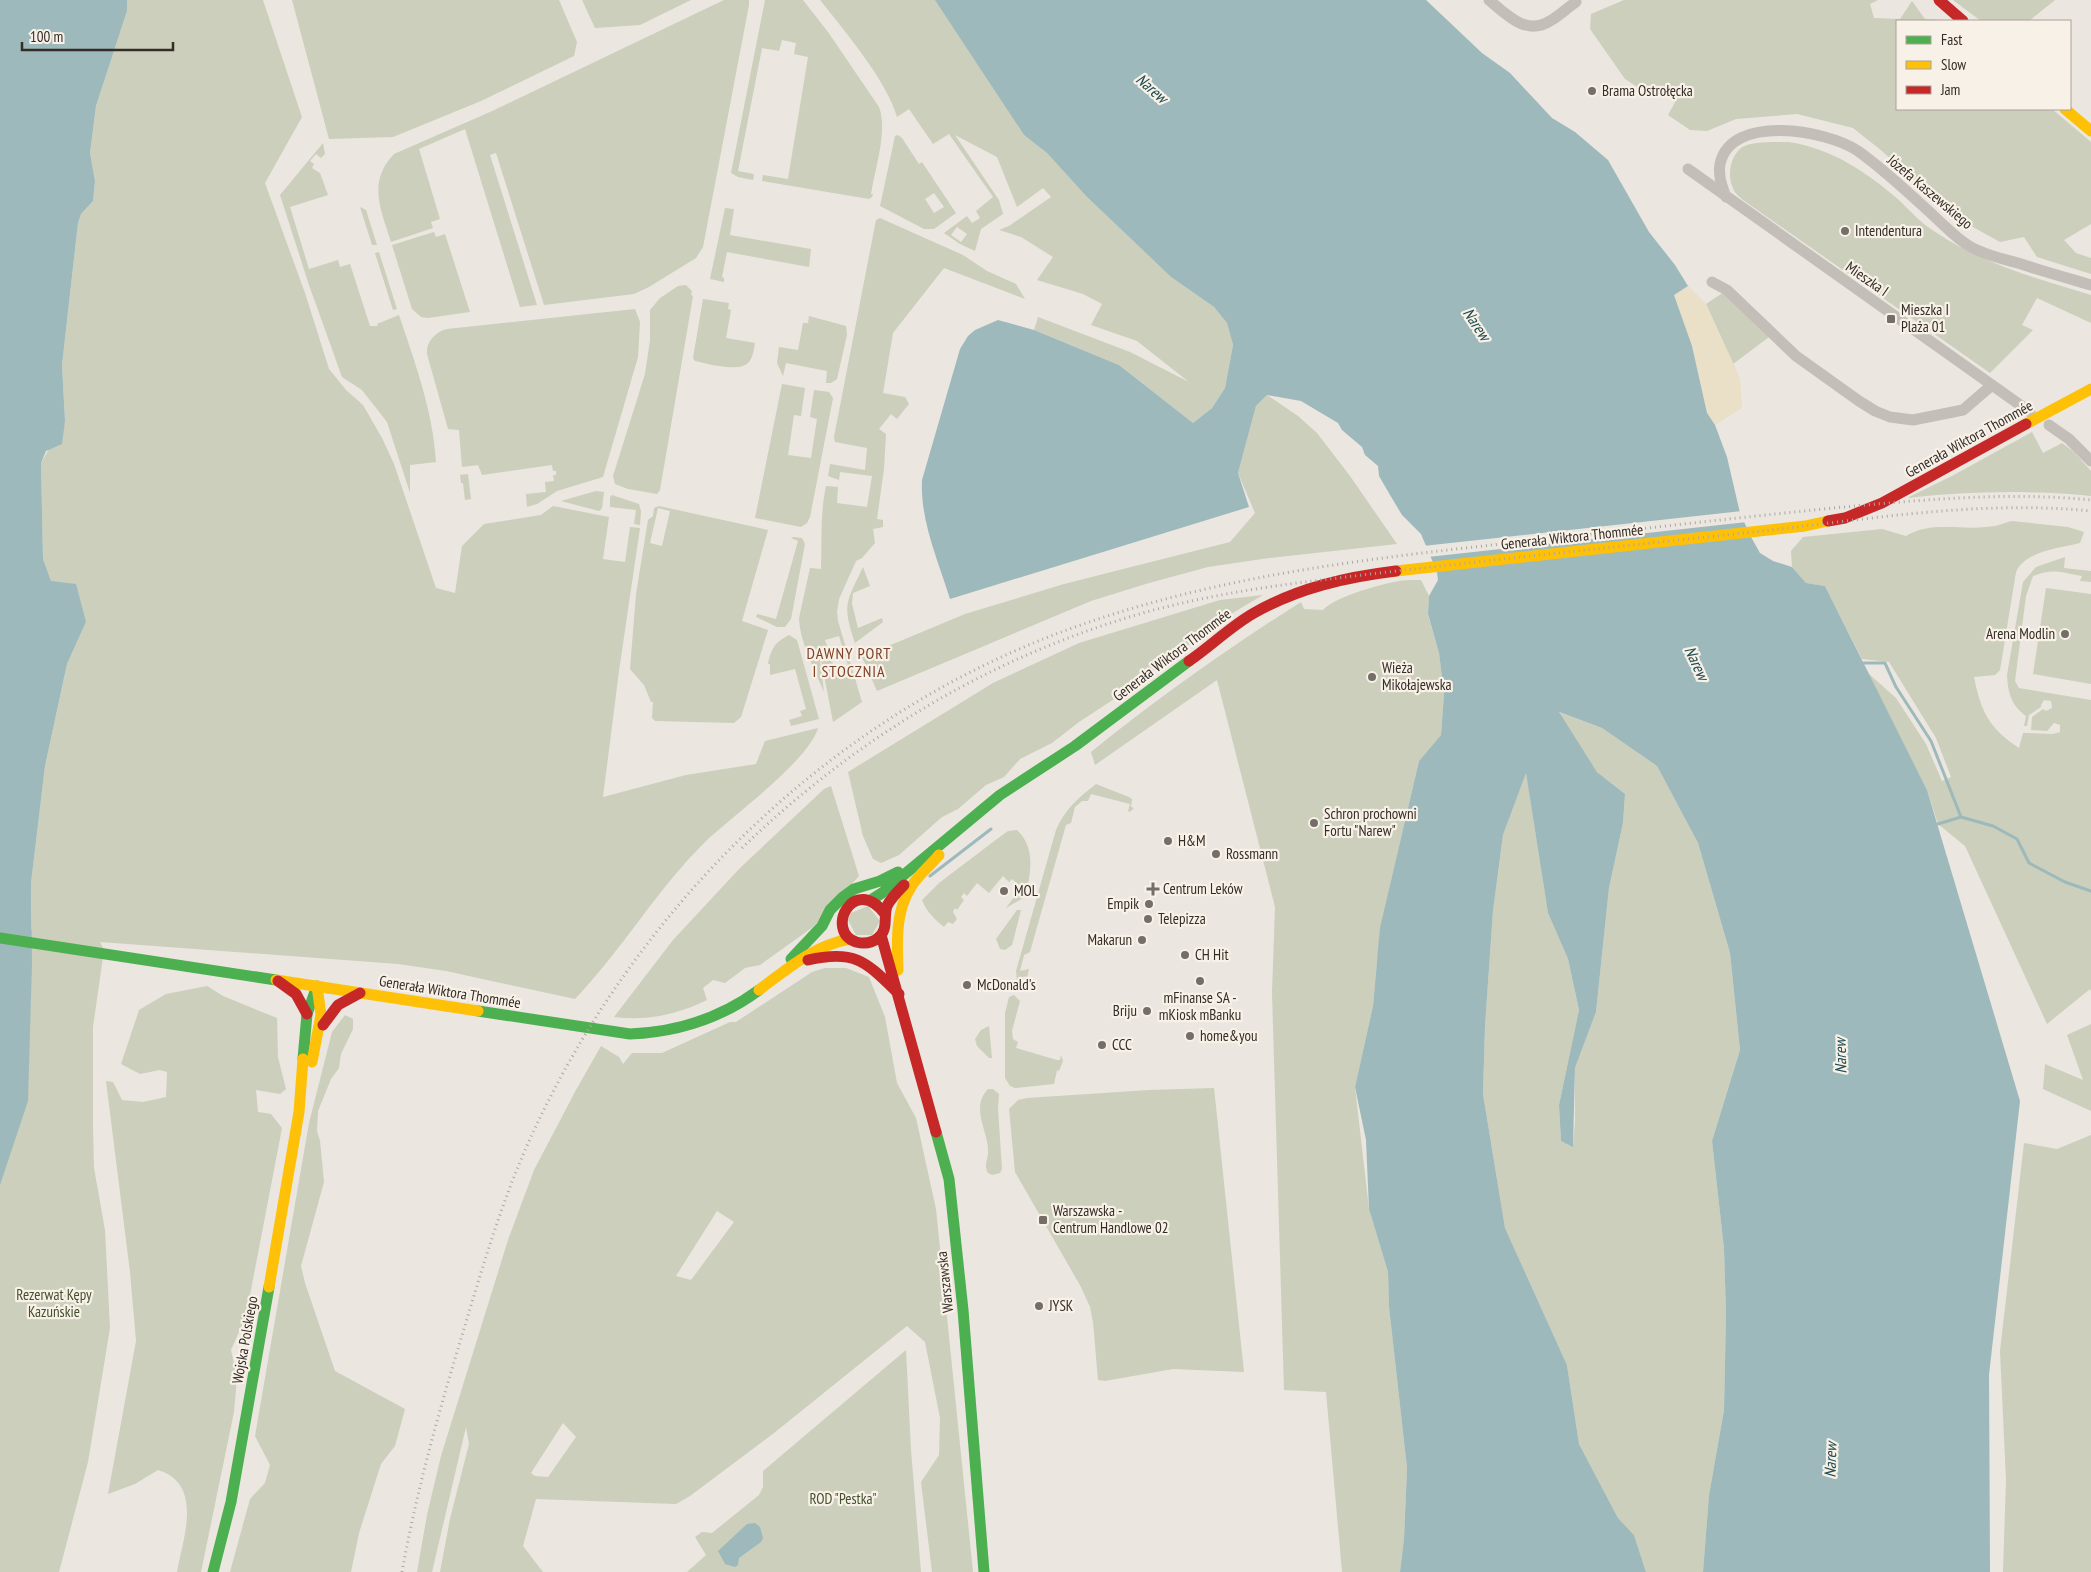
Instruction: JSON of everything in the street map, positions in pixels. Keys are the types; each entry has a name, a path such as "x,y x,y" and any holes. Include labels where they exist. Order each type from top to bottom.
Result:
{"main road":[{"path":"1939,0 1962,20"},
{"path":"2066,110 2091,131"},
{"name":"Generała Wiktora Thommée","path":"870,900 882,893 1000,795 1075,746 1241,622 1291,594 1335,580 1370,574 1813,525 1853,515 1897,495 2029,418 2091,389"},
{"name":"Generała Wiktora Thommée","path":"885,914 888,904 911,877 1007,805 1047,773 1075,746"},
{"path":"899,995 896,948 899,916 904,900 912,886 939,855"},
{"path":"793,963 822,926 830,910 843,897 854,889 880,881 917,863"},
{"path":"862,899 879,904 885,914 886,925 881,935 877,939 866,943 855,942 846,934 842,924 843,912 851,903 862,899"},
{"name":"Generała Wiktora Thommée","path":"0,938 604,1031 640,1034 686,1028 706,1021 740,1003 842,924"},
{"name":"Warszawska","path":"881,935 949,1179 963,1310 984,1572"},
{"name":"Generała Wiktora Thommée","path":"793,963 841,939 850,938"},
{"name":"Warszawska","path":"866,943 899,995"},
{"path":"793,963 825,955 847,955 870,966 899,995"},
{"path":"276,980 293,990 302,1001 307,1014"},
{"name":"Wojska Polskiego","path":"299,1112 307,1014 317,986"},
{"name":"Wojska Polskiego","path":"213,1572 232,1493 299,1112 320,1029 323,1008 317,986"},
{"name":"Wojska Polskiego","path":"320,1029 332,1008 346,998 360,993"}],"street":[{"path":"1489,0 1523,26 1536,26 1550,21 1576,2"},
{"name":"Józefa Kaszewskiego","path":"1726,197 1719,176 1720,163 1727,149 1737,139 1750,134 1802,132 1828,138 1856,150 1971,247 2091,285"},
{"name":"Mieszka I","path":"1688,169 1992,385 2029,418"},
{"path":"1712,282 1727,290 1796,356 1859,401 1875,411 1890,417 1913,420 1963,410 1992,385"},
{"path":"2049,425 2069,439 2091,461"}],"green space":[{"name":"Rezerwat Kępy Kazuńskie","path":"127,0 263,0 302,117 265,183 305,293 329,369 346,390 363,405 382,438 394,464 436,588 455,593 462,546 484,524 541,515 553,506 609,517 603,559 625,562 630,527 640,528 603,797 686,775 756,764 765,741 818,728 812,741 786,771 706,841 688,860 575,999 446,971 398,964 100,942 104,950 93,1027 94,1168 105,1230 110,1328 88,1462 59,1572 0,1572 0,924 32,930 31,883 45,766 67,664 86,622 51,581 43,559 41,463 65,421 62,365 78,223 81,214 93,201 95,181 90,153 96,106 127,11"},
{"path":"292,0 559,0 577,42 574,56 481,101 393,137 329,139"},
{"path":"582,0 691,0 640,25 595,28"},
{"path":"724,0 749,0 749,5 703,247 696,258 634,294 544,305 496,153 490,155 537,305 520,307 465,129 419,149 440,219 431,222 433,228 391,242 380,207 379,186 381,175 394,154 490,112"},
{"path":"765,0 803,0 828,32 879,107 882,127 880,150 871,194 873,194 869,199 762,181 763,175 788,179 808,57 794,54 796,43 782,40 779,51 762,48 738,171 754,174 753,180 738,177 731,173"},
{"path":"820,0 936,0 1024,135 1047,153 1086,196 1171,277 1214,307 1227,323 1233,345 1225,388 1212,408 1193,423 1119,365 1034,330 1038,317 1130,352 1189,382 1137,341 1091,325 1102,304 1083,294 1037,280 1053,257 1021,237 999,230 1009,226 1051,197 1043,188 1017,207 997,157 955,135 999,200 1003,214 981,229 975,251 944,233 967,216 972,223 980,218 976,211 993,197 949,134 933,144 909,109 897,117 892,103 875,72","holes":["957,227 967,234 961,242 951,235"]},
{"path":"1624,0 1878,0 1870,4 1874,18 1900,19 1912,1 1925,19 1944,20 1896,20 1896,110 2053,110 2091,142 2091,224 2064,240 2076,253 2091,258 2091,274 2037,257 2024,237 2000,242 1953,216 1882,151 1853,128 1797,114 1736,119 1707,131 1690,130 1668,115 1683,88 1642,90 1625,79 1590,29 1591,14"},
{"path":"1953,0 2055,0 2030,20 1980,20"},
{"path":"898,135 902,138 919,164 922,162 956,213 934,229 924,229 880,206 895,136","holes":["934,193 944,207 934,213 925,199"]},
{"path":"1788,142 1819,150 1848,163 1875,180 1932,230 1973,254 2011,270 2091,295 2091,323 2037,298 2022,325 2033,330 1990,373 1743,200 1736,193 1731,183 1730,172 1734,156 1741,148 1757,143"},
{"path":"323,143 325,154 321,158 316,154 310,161 314,164 312,168 320,173 328,195 290,207 309,269 338,260 340,267 350,264 370,326 378,326 377,324 399,315 427,406 436,462 410,465 410,493 387,422 362,390 342,377 309,285 280,195"},
{"path":"360,207 366,210 377,245 372,245"},
{"path":"725,208 734,209 730,235 811,249 809,267 727,252 722,277 724,282 710,279"},
{"path":"880,218 963,255 987,271 1016,284 1025,299 944,268 893,333 883,393 905,397 909,404 897,419 891,414 879,429 886,434 884,469 877,519 883,520 883,527 873,529 875,543 862,558 856,561 839,599 838,621 862,702 833,722 818,644 824,692 805,647 799,618 810,568 821,569 822,517 826,486 838,487 837,503 867,507 872,476 840,472 839,480 828,476 830,464 865,470 867,448 835,442 834,437 876,220","holes":["839,636 849,669 836,673 825,640"]},
{"path":"434,232 436,237 445,234 470,312 428,318 421,317 412,309 392,245"},
{"path":"379,252 397,309 393,310 375,253"},
{"path":"686,285 692,291 691,295 693,296 660,490 657,494 628,489 615,484 613,476 645,374 650,340 650,310 660,298 678,286"},
{"path":"1727,290 1773,334 1733,364 1706,304"},
{"path":"703,299 729,303 728,309 731,310 726,338 755,343 751,358 745,365 724,367 695,361 693,358"},
{"path":"635,309 640,322 638,357 603,477 557,491 537,504 527,507 526,494 546,492 545,482 554,481 553,475 556,475 556,471 553,471 552,465 482,475 478,465 462,467 459,430 448,429 427,354 428,345 435,335 447,329"},
{"path":"809,316 846,326 847,335 837,379 831,383 826,383 827,371 786,363 783,376 777,363 779,347 798,350 803,323 808,323"},
{"path":"782,384 805,388 801,416 794,415 788,455 811,458 817,419 810,417 814,390 829,392 833,398 810,517 807,523 801,527 755,518"},
{"path":"1267,395 1298,416 1317,433 1350,476 1397,544 1269,558 1208,567 1149,583 1091,601 877,691 862,657 965,614 1064,584 1230,542 1255,513 1238,473 1256,406"},
{"path":"2032,432 2043,453 2062,443 2074,452 2091,471 2091,496 1999,492 1907,498 1952,476"},
{"path":"468,474 471,499 465,500 460,475"},
{"path":"596,491 604,492 602,508 599,511 561,501"},
{"path":"612,495 639,504 641,511 640,525 634,524 636,510 610,507 610,497"},
{"path":"659,506 768,530 742,621 768,630 741,717 734,723 655,721 652,718 653,702 651,702 644,685 630,669 636,594 648,520 653,516 654,508","holes":["658,508 670,511 662,546 650,543"]},
{"path":"2012,521 2068,527 2084,532 2080,543 2035,555 2021,565 2016,572 2000,670 1995,675 1974,677 1983,710 1993,726 2019,748 2023,733 2053,734 2060,732 2060,725 2054,723 2047,731 2031,730 2032,717 2043,709 2046,711 2052,708 2051,701 2044,700 2041,707 2029,715 2027,726 2024,726 2026,716 2014,703 2009,693 2007,675 2023,582 2036,567 2065,557 2064,568 2091,571 2091,582 2080,581 2082,576 2069,573 2046,572 2033,576 2026,596 2015,681 2019,688 2091,700 2091,991 2090,989 2047,1024 1965,846 1938,824 1927,790 1868,673 1896,698 1926,744 1942,781 1951,777 1936,738 1889,662 1862,659 1825,586 1806,583 1792,567 1791,551 1803,537 1882,529 1906,536 1915,531 1935,527 1989,527"},
{"path":"791,538 802,538 805,544 791,619 785,627 777,627 756,617 757,614 776,619 798,541"},
{"path":"863,567 870,586 853,593 852,604 858,628 882,618 883,622 855,643 847,612 850,597"},
{"path":"1421,580 1429,596 1428,615 1439,653 1444,695 1441,735 1419,761 1391,882 1377,962 1373,1006 1355,1087 1369,1209 1388,1272 1389,1307 1407,1468 1404,1539 1400,1572 1342,1572 1326,1392 1284,1390 1272,993 1275,907 1217,680 1095,765 1091,752 1194,674 1301,602 1304,609 1323,610 1346,596 1366,589 1397,581"},
{"name":"Arena Modlin","path":"2046,588 2091,594 2091,684 2033,674"},
{"path":"1263,595 1231,614 1052,743 1020,759 1004,777 986,785 958,809 942,817 899,855 881,863 873,859 863,836 848,772 993,683 1079,643 1220,600"},
{"path":"789,635 797,640 819,719 791,726 789,720 802,716 800,711 806,709 795,669 770,675 770,664 768,664 774,646"},
{"path":"1558,712 1602,728 1657,766 1698,843 1730,953 1740,1050 1712,1141 1724,1249 1726,1313 1724,1410 1709,1495 1703,1572 1646,1572 1634,1535 1618,1518 1579,1444 1567,1365 1505,1228 1483,1094 1485,1026 1493,911 1503,835 1526,772 1548,913 1568,959 1579,1010 1559,1105 1561,1141 1573,1146 1575,1068 1596,1012 1609,888 1623,823 1625,794 1597,772"},
{"path":"1096,784 1129,797 1132,799 1131,807 1134,808 1130,812 1128,811 1130,804 1091,794 1088,801 1082,801 1075,807 1071,823 1066,825 1030,952 1024,955 1020,971 1029,969 1027,978 1024,976 1020,981 1017,980 1016,971 1056,830 1073,804"},
{"path":"831,786 859,876 813,927 760,965 745,968 725,983 713,980 703,988 707,1000 684,1010 661,1016 638,1018 614,1017 673,940 740,868 824,789"},
{"path":"1017,830 1027,845 1030,861 1025,897 1006,908 1021,887 1012,879 1009,882 1003,876 989,893 977,883 967,896 964,893 961,897 964,900 957,910 955,908 953,912 957,919 953,924 948,922 944,927 931,915 922,900 939,883 993,842 1008,831"},
{"path":"868,906 880,921 872,935 856,935 848,920 851,913"},
{"path":"1017,910 1021,910 1012,945 1005,950 1000,949 996,939"},
{"path":"825,968 846,968 869,977 885,1017 897,1083 916,1118 936,1209 973,1572 932,1572 921,1482 939,1455 940,1418 925,1342 907,1326 774,1433 690,1496 676,1504 536,1499 523,1546 543,1572 440,1572 450,1519 469,1444 466,1427 432,1572 417,1572 427,1515 441,1456 508,1240 534,1170 601,1046 619,1057 623,1064 632,1053 662,1053 730,1022 736,1022 812,972","holes":["717,1211 734,1222 691,1280 676,1276","563,1423 576,1437 548,1477 535,1476 531,1473"]},
{"path":"207,986 223,996 277,1018 278,1057 286,1089 280,1094 256,1090 258,1112 271,1114 282,1128 246,1316 231,1350 237,1378 234,1412 201,1572 177,1572 187,1514 186,1499 181,1487 172,1477 158,1470 135,1484 108,1494 136,1341 130,1272 106,1081 113,1082 122,1100 143,1102 166,1097 167,1072 160,1070 140,1074 121,1064 139,1010 166,994"},
{"path":"1014,995 1020,1001 1012,1031 1013,1039 1018,1042 1016,1048 1057,1060 1060,1060 1061,1055 1063,1061 1059,1071 1057,1070 1054,1084 1015,1088 1010,1086 1005,1078 1005,1013 1009,997"},
{"path":"345,1015 353,1019 353,1029 341,1054 339,1068 331,1079 318,1111 317,1131 320,1141 324,1182 301,1266 335,1371 405,1409 395,1446 381,1464 359,1533 351,1572 230,1572 250,1499 265,1483 270,1465 255,1436 309,1123 332,1032"},
{"path":"2091,1024 2091,1111 2043,1089 2045,1064 2083,1080 2067,1035"},
{"path":"989,1026 992,1058 989,1058 977,1046 975,1039 981,1030"},
{"path":"1214,1088 1244,1372 1173,1369 1105,1381 1098,1380 1090,1307 1081,1287 1015,1172 1009,1109 1018,1100 1027,1098"},
{"path":"988,1089 993,1089 999,1094 998,1109 1002,1169 1000,1173 992,1175 988,1173 986,1167 987,1143 980,1112 980,1104"},
{"path":"2091,1135 2091,1572 2003,1572 2006,1480 2000,1351 2024,1143 2057,1149"},
{"name":"ROD \"Pestka\"","path":"906,1350 911,1450 921,1572 687,1572 706,1555 695,1537 702,1532 712,1533 759,1495 763,1487 763,1471"}],"sand":[{"path":"1688,286 1706,304 1740,378 1742,408 1715,425 1707,413 1692,346 1674,295"}],"water":[{"path":"0,0 127,0 127,11 96,106 90,153 95,181 93,201 81,214 78,223 62,365 65,421 62,444 46,451 41,463 43,559 51,581 76,584 86,622 67,664 45,766 31,883 32,963 28,1101 0,1185"},
{"name":"Narew","path":"935,0 1426,0 1482,53 1510,73 1552,118 1575,132 1608,160 1649,232 1675,265 1688,286 1674,295 1692,346 1707,413 1715,425 1727,457 1740,513 1751,537 1760,553 1773,561 1792,567 1806,583 1825,586 1927,790 2020,1101 1989,1375 1990,1572 1703,1572 1709,1495 1724,1410 1726,1313 1724,1249 1712,1141 1740,1050 1730,953 1698,843 1657,766 1602,728 1559,712 1597,772 1625,794 1623,823 1609,888 1596,1012 1575,1068 1573,1147 1561,1141 1559,1105 1579,1010 1568,959 1548,913 1526,773 1503,835 1493,911 1485,1026 1483,1094 1505,1228 1567,1365 1579,1444 1618,1518 1634,1535 1646,1572 1400,1572 1404,1539 1407,1468 1389,1307 1388,1272 1369,1209 1366,1140 1355,1087 1373,1006 1380,928 1419,761 1441,735 1444,694 1439,653 1428,614 1429,596 1438,580 1437,572 1421,534 1402,515 1379,476 1378,466 1365,455 1362,447 1342,430 1338,423 1301,401 1267,395 1256,406 1238,473 1249,507 950,599 927,525 922,495 922,480 960,349 968,336 975,330 998,320 1034,330 1119,365 1193,423 1212,408 1225,388 1233,345 1227,323 1214,307 1171,277 1086,196 1047,153 1024,135"},
{"path":"755,1523 760,1527 763,1538 761,1542 739,1558 738,1565 735,1567 725,1564 718,1551 747,1524"}],"pier":[{"path":"1742,511 1747,522 1428,557 1423,546"}],"waterway":[{"path":"1864,663 1885,663 1896,687 1931,741 1961,817"},
{"path":"1938,824 1961,817 1993,826 2017,839 2029,863 2065,882 2091,891"},
{"path":"930,876 991,829"}],"railway":[{"path":"402,1572 420,1485 435,1428 492,1239 509,1189 530,1139 574,1054 626,973 685,897 752,828 824,765 903,711 986,664 1075,627 1136,607 1197,591 1259,578 1322,567 1447,550 1854,506 1943,499 2002,497 2091,500"},
{"path":"742,848 832,770 931,704 983,676 1037,651 1093,629 1150,611 1235,592 1321,580 1885,516 1967,509 2008,508 2050,508 2091,511"}],"traffic: fast":[{"path":"871,900 882,893 1000,795 1075,746 1189,661"},
{"path":"791,959 822,926 830,910 843,897 854,889 880,881 898,872"},
{"path":"0,938 276,980"},
{"path":"303,1059 307,1014 317,986"},
{"path":"478,1011 630,1034 648,1033 682,1027 714,1016 759,990"},
{"path":"936,1132 949,1179 963,1310 984,1572"},
{"path":"213,1572 231,1502 269,1287"}],"traffic: slow":[{"path":"2066,110 2091,131"},
{"path":"2026,424 2091,389"},
{"path":"1396,571 1805,526 1828,521"},
{"path":"898,970 898,927 902,907 914,883 939,855"},
{"path":"759,990 813,952 850,939"},
{"path":"276,980 478,1011"},
{"path":"312,1062 321,1015 317,986"},
{"path":"269,1287 299,1112 303,1059"}],"traffic: jam":[{"path":"1939,0 1962,20"},
{"path":"1828,521 1845,518 1882,503 2026,424"},
{"path":"1189,661 1246,618 1271,604 1305,590 1341,580 1396,571"},
{"path":"885,914 874,903 863,900 854,902 847,908 843,917 843,927 847,936 856,942 868,943 876,940 885,927 887,906 904,885"},
{"path":"881,935 936,1132"},
{"path":"808,960 824,957 849,957 868,966 899,994"},
{"path":"278,981 296,994 307,1014"},
{"path":"323,1025 338,1005 360,993"}],"place":[{"name":"Brama Ostrołęcka","path":"1592,91"},
{"name":"Intendentura","path":"1845,231"},
{"name":"Mieszka I Plaża 01","path":"1891,319"},
{"name":"Arena Modlin","path":"2065,634"},
{"name":"Wieża Mikołajewska","path":"1372,677"},
{"name":"Schron prochowni Fortu \"Narew\"","path":"1314,823"},
{"name":"H&M","path":"1168,841"},
{"name":"Rossmann","path":"1216,854"},
{"name":"Centrum Leków","path":"1153,889"},
{"name":"MOL","path":"1004,891"},
{"name":"Empik","path":"1149,904"},
{"name":"Telepizza","path":"1148,919"},
{"name":"Makarun","path":"1142,940"},
{"name":"CH Hit","path":"1185,955"},
{"name":"mFinanse SA - mKiosk mBanku","path":"1200,981"},
{"name":"McDonald's","path":"967,985"},
{"name":"Briju","path":"1147,1011"},
{"name":"home&you","path":"1190,1036"},
{"name":"CCC","path":"1102,1045"},
{"name":"Warszawska - Centrum Handlowe 02","path":"1043,1220"},
{"name":"JYSK","path":"1039,1306"}],"district":[{"name":"DAWNY PORT I STOCZNIA","path":"849,662"}]}
